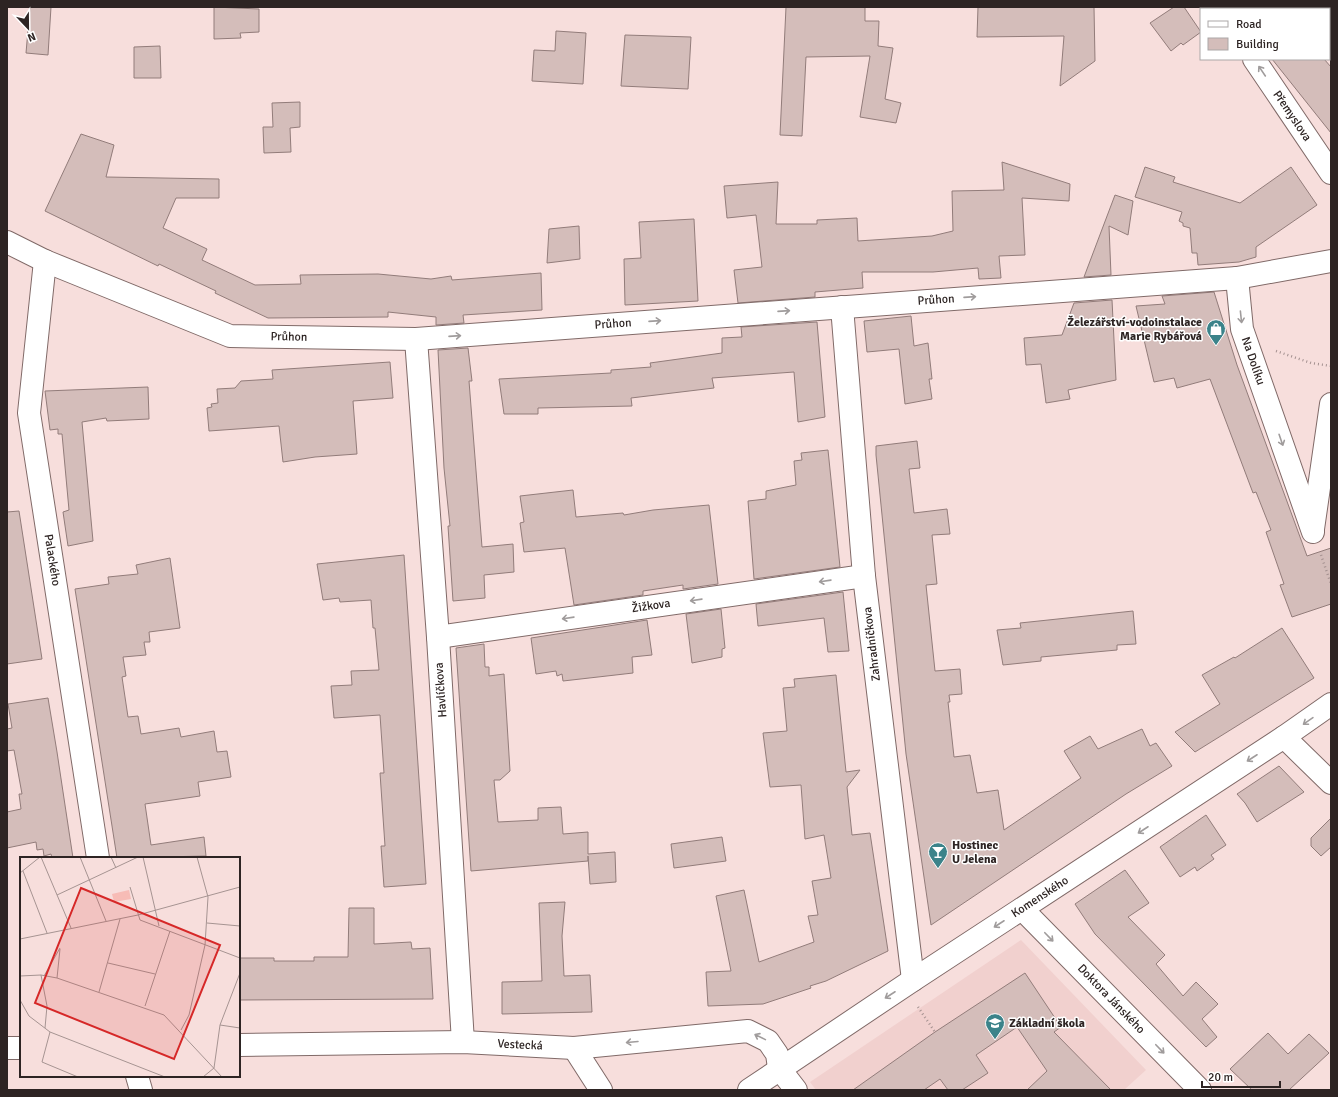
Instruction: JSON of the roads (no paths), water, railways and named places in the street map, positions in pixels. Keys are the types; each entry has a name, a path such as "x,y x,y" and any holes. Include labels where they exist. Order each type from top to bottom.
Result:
{"street":[{"name":"Přemyslova","path":"1255,60 1331,173"},
{"name":"Průhon","path":"7,242 45,261 230,336 416,339 1237,278"},
{"name":"Palackého","path":"45,261 29,413 98,857"},
{"path":"1237,278 1331,261"},
{"name":"Na Dolíku","path":"1237,278 1242,329 1313,532 1331,404"},
{"name":"Zahradníčkova","path":"842,307 864,576 913,980"},
{"name":"Havlíčkova","path":"416,339 438,637 463,1042"},
{"name":"Žižkova","path":"438,637 864,576"},
{"name":"Komenského","path":"748,1090 779,1068 1284,737 1331,704"},
{"path":"1284,737 1331,783"},
{"name":"Doktora Jánského","path":"1022,909 1200,1090"},
{"name":"Vestecká","path":"240,1045 463,1042 574,1048 748,1031 768,1041 777,1054 779,1068"},
{"path":"7,1048 20,1048"},
{"path":"574,1048 601,1090"},
{"path":"779,1068 796,1090"},
{"path":"137,1077 141,1090"}],"place":[{"name":"Železářství-vodoinstalace Marie Rybářová","path":"1216,346"},
{"name":"Hostinec U Jelena","path":"938,869"},
{"name":"Základní škola","path":"995,1040"}]}
